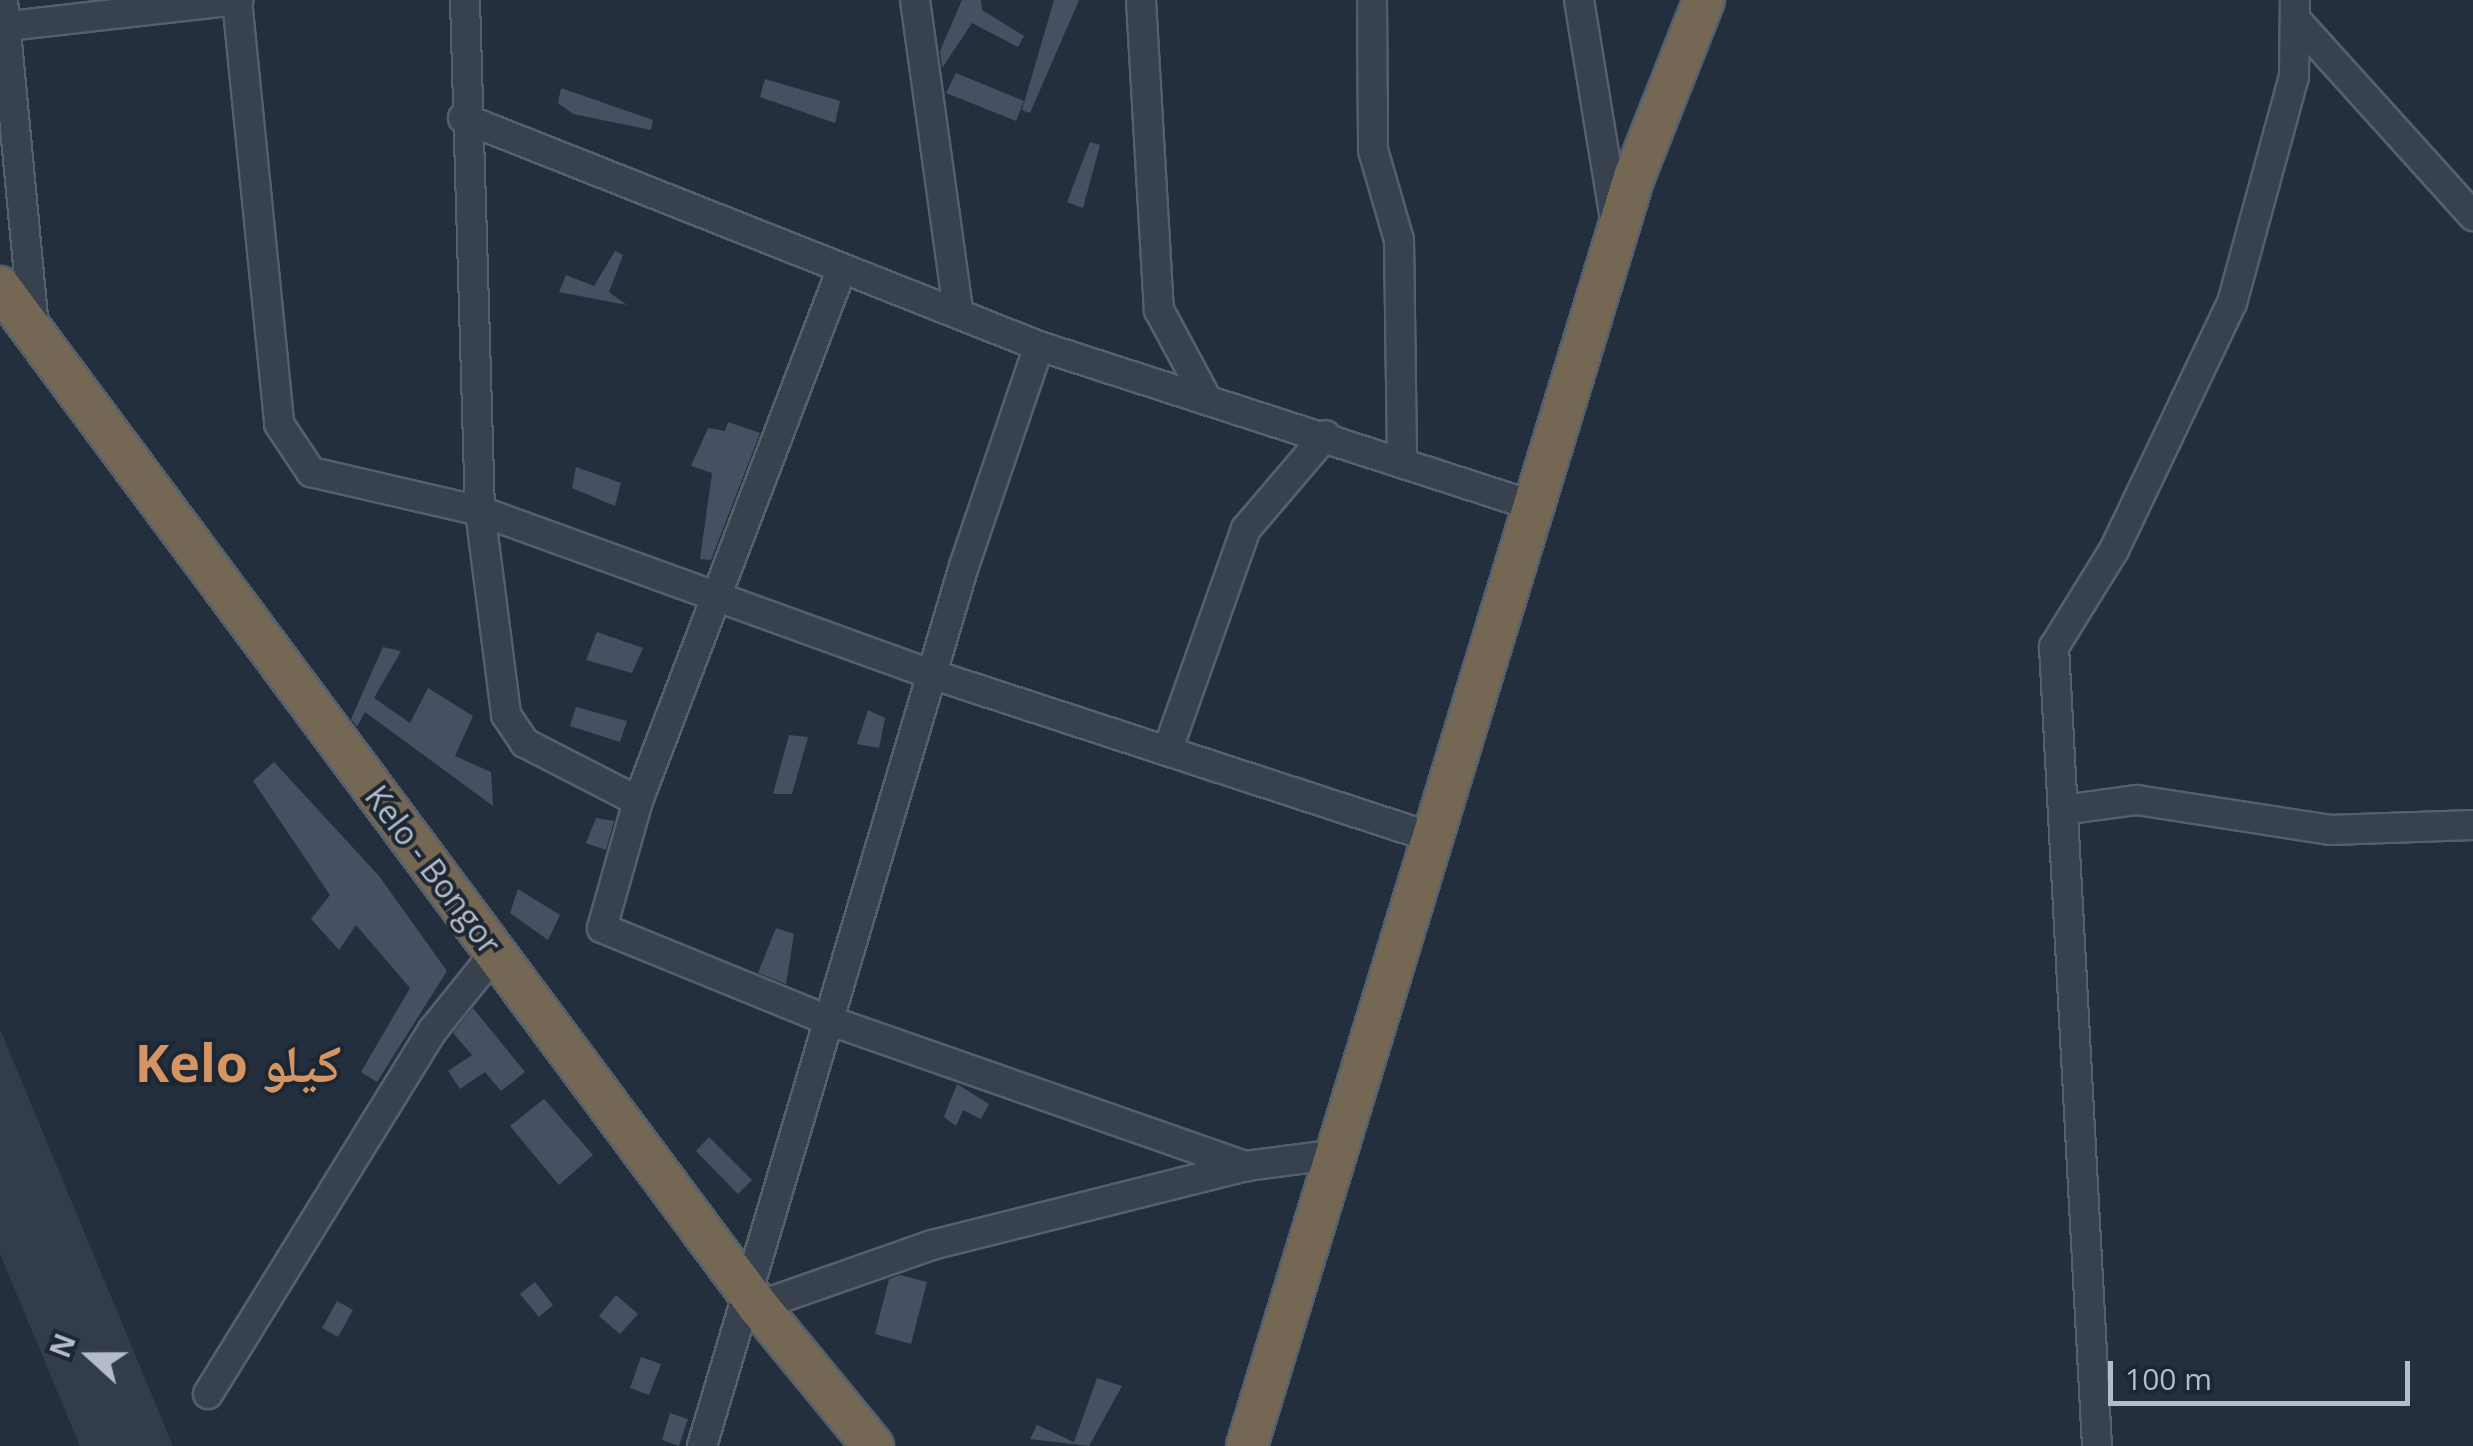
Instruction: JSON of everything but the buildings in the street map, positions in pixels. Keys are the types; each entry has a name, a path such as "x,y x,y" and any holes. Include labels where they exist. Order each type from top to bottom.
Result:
{"highway":[{"path":"1247,1446 1617,233 1704,0"},
{"name":"Kelo - Bongor","path":"0,287 752,1298 873,1446"}],"street":[{"path":"35,337 3,18 237,0 279,424 311,472 480,511 718,601 934,676 1434,838"},
{"path":"465,0 463,118 480,511 512,731 638,801"},
{"path":"915,0 958,310"},
{"path":"1141,0 1159,310 1204,394"},
{"path":"1372,0 1373,150 1400,240 1402,461"},
{"path":"1579,0 1617,233"},
{"path":"2296,10 2473,216"},
{"path":"2098,1446 2073,1046 2070,810 2054,647 2114,550 2232,304 2294,77 2296,10"},
{"path":"463,118 841,270 958,310 1040,346 1204,394 1534,506"},
{"path":"841,270 718,601 638,801 602,928 828,1020 1246,1166"},
{"path":"702,1446 752,1298 828,1020 1040,346"},
{"path":"1168,749 1246,529 1326,435"},
{"path":"2070,810 2137,800 2330,830 2473,825"},
{"path":"208,1394 433,1030 495,953"},
{"path":"752,1298 932,1245 1246,1166 1339,1154"}],"shaded area":[{"path":"0,1029 173,1446 80,1446 0,1254"}],"district":[{"name":"Kelo كيلو","path":"238,1062"}]}
